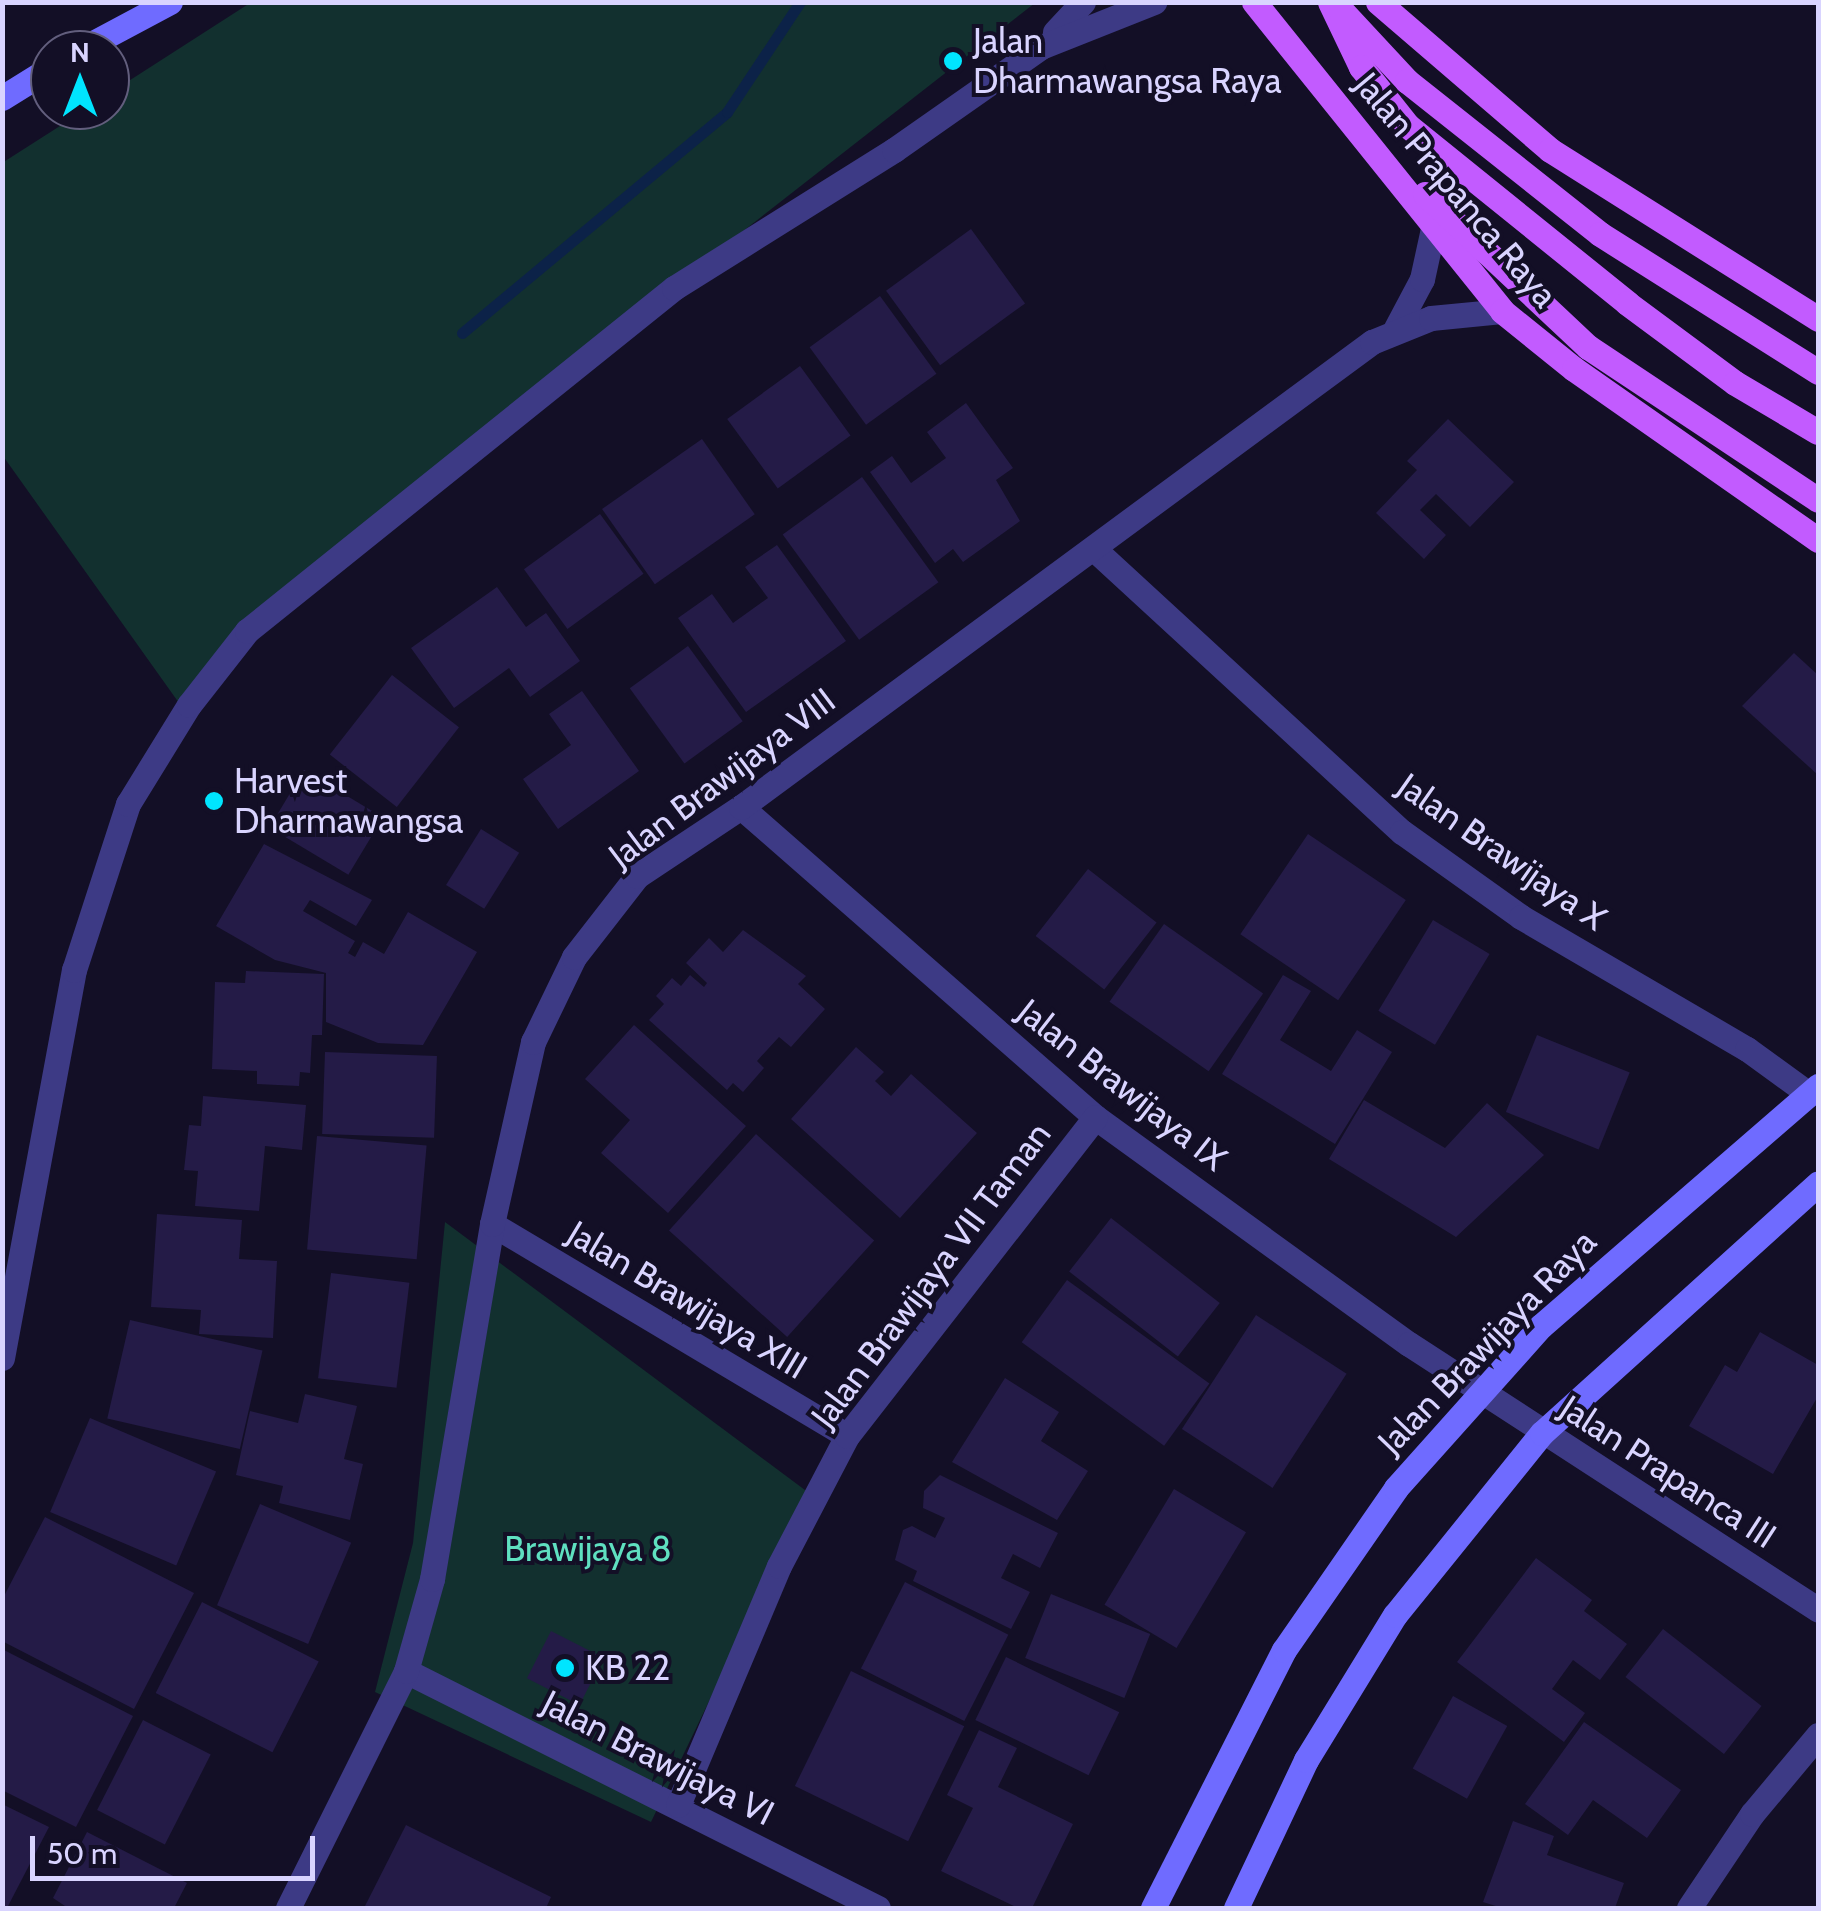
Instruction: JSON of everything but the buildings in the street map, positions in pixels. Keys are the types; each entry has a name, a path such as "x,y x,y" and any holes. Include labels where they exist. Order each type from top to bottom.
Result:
{"main road":[{"name":"Jalan Prapanca Raya","path":"1254,2 1376,150 1442,220 1502,312 1574,370 1818,540"},
{"path":"1332,2 1407,81 1600,234 1818,372"},
{"path":"1332,2 1361,67 1408,126 1628,303 1735,383 1818,432"},
{"name":"Jalan Prapanca Raya","path":"1378,2 1550,150 1818,319"},
{"path":"1442,220 1588,347 1818,500"}],"street":[{"path":"118,30 170,2"},
{"path":"2,1358 74,970 128,804 189,705 247,631 674,288 894,150 1040,46 1083,2"},
{"path":"1040,46 1154,2"},
{"path":"2,98 30,80"},
{"name":"Jalan Brawijaya VIII","path":"288,1908 406,1671 432,1579 492,1224 532,1042 574,956 637,876 742,807 1396,328 1422,279 1442,220"},
{"name":"Jalan Brawijaya VIII","path":"1396,328 1502,312"},
{"name":"Jalan Brawijaya X","path":"1094,549 1402,832 1521,918 1814,1090"},
{"name":"Jalan Brawijaya IX","path":"742,807 1095,1117 1409,1344 1482,1388"},
{"name":"Jalan Brawijaya Raya","path":"1153,1908 1284,1650 1396,1488 1482,1388 1636,1237 1814,1090"},
{"name":"Jalan Brawijaya VII Taman","path":"678,1806 779,1566 847,1436 1095,1117"},
{"path":"1236,1908 1306,1760 1394,1615 1542,1433 1818,1184"},
{"name":"Jalan Brawijaya XIII","path":"492,1224 847,1436"},
{"name":"Jalan Prapanca III","path":"1482,1388 1542,1433 1818,1610"},
{"name":"Jalan Brawijaya VI","path":"406,1671 878,1908"},
{"path":"1690,1908 1752,1814 1818,1735"}],"green space":[{"path":"250,3 1035,3 243,622 179,703 3,456 2,163 54,130 130,130 130,80"},
{"name":"Brawijaya 8","path":"445,1222 809,1493 651,1822 375,1692 413,1543"}],"waterway":[{"path":"462,333 727,112 800,2"}],"place":[{"name":"Jalan Dharmawangsa Raya","path":"953,61"},
{"name":"Harvest Dharmawangsa","path":"214,801"},
{"name":"KB 22","path":"565,1668"}]}
